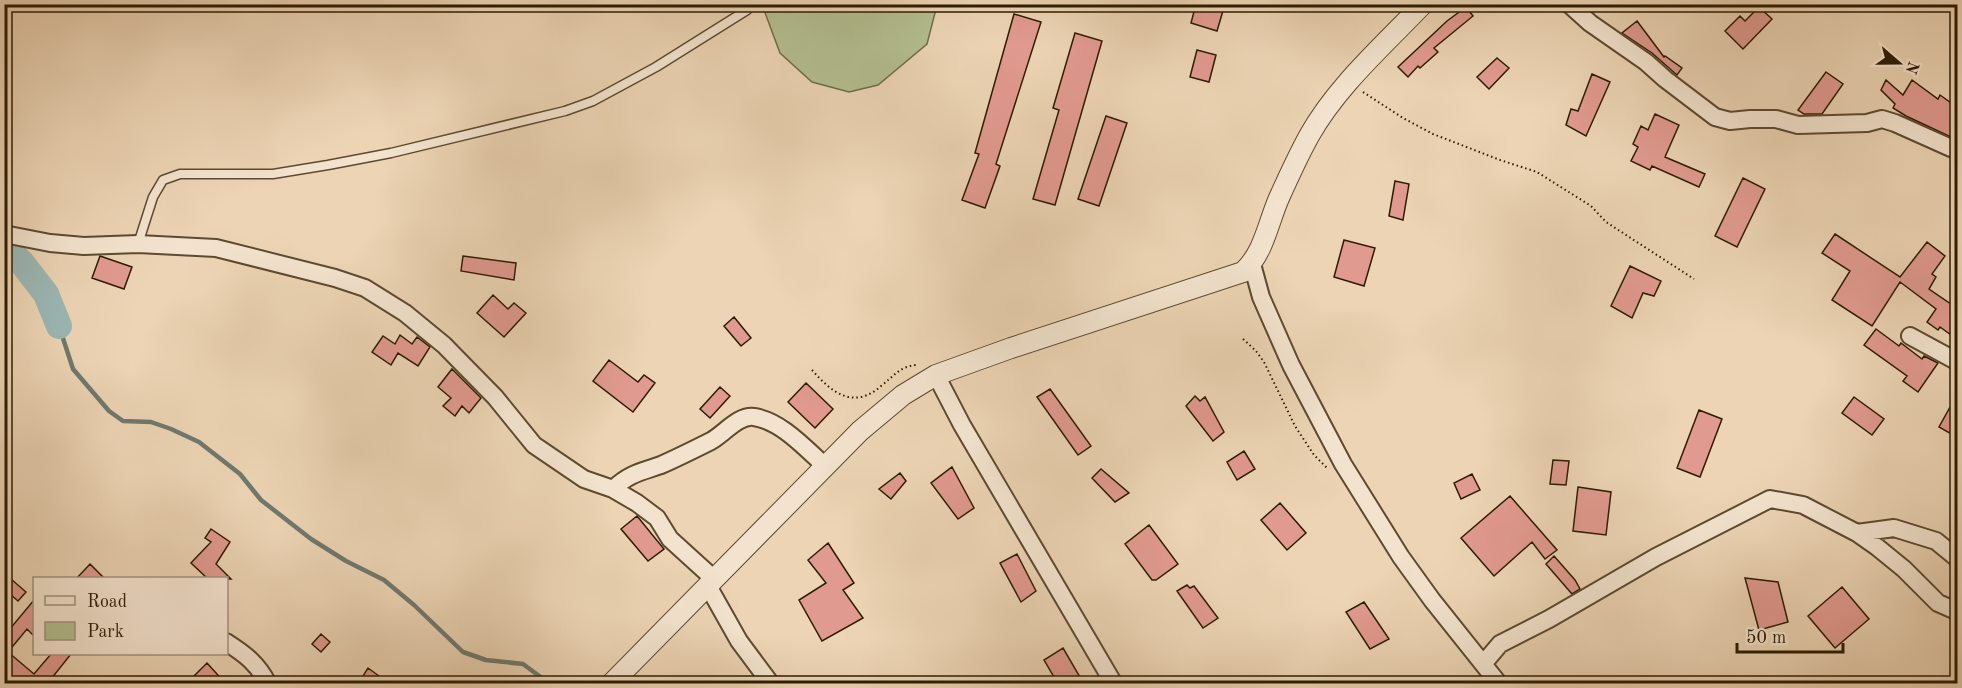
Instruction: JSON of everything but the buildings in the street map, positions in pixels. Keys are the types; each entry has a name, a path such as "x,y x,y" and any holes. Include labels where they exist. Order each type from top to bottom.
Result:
{"street":[{"path":"611,684 860,431 903,395 935,376 1011,348 1244,272 1259,252 1279,199 1309,137 1330,104 1422,4"},
{"path":"1569,4 1590,23 1646,62 1715,117 1730,121 1776,119 1798,125 1867,123 1882,119 1951,148 1958,148"},
{"path":"8,234 50,243 84,246 138,244 216,248 335,278 365,288 405,314 444,345 495,397 534,445 584,479 613,489 657,518 670,539 711,583 739,641 771,684"},
{"path":"1252,264 1261,297 1287,356 1342,464 1413,574 1499,684"},
{"path":"1910,336 1958,362"},
{"path":"935,376 1114,684"},
{"path":"613,489 624,478 662,464 710,441 745,417 754,417 772,423 825,466"},
{"path":"636,472 637,503"},
{"path":"1483,664 1500,645 1656,557 1770,499 1803,505 1857,533 1904,569 1938,603 1954,610 1958,609"},
{"path":"1857,533 1893,528 1936,541 1958,559"},
{"path":"228,643 251,658 261,669 268,684"}],"lane":[{"path":"138,244 153,197 163,180 180,174 273,174 317,167 391,153 565,111 593,101 656,67 747,10"}],"path":[{"path":"1349,81 1397,115 1432,134 1537,172 1559,184 1592,206 1606,222 1694,279"},
{"path":"1243,339 1264,362 1287,412 1314,455 1333,472"},
{"path":"812,370 831,389 850,398 863,397 874,392 904,367 921,366 935,376"}],"green space":[{"path":"765,4 937,5 927,44 878,85 849,92 812,82 780,53 764,10"}],"waterway":[{"path":"4,245 22,263 46,294 59,326"},
{"path":"59,326 73,369 109,411 123,421 151,422 199,442 240,474 261,500 311,539 346,561 384,580 463,652 486,660 523,664 550,684"}]}
